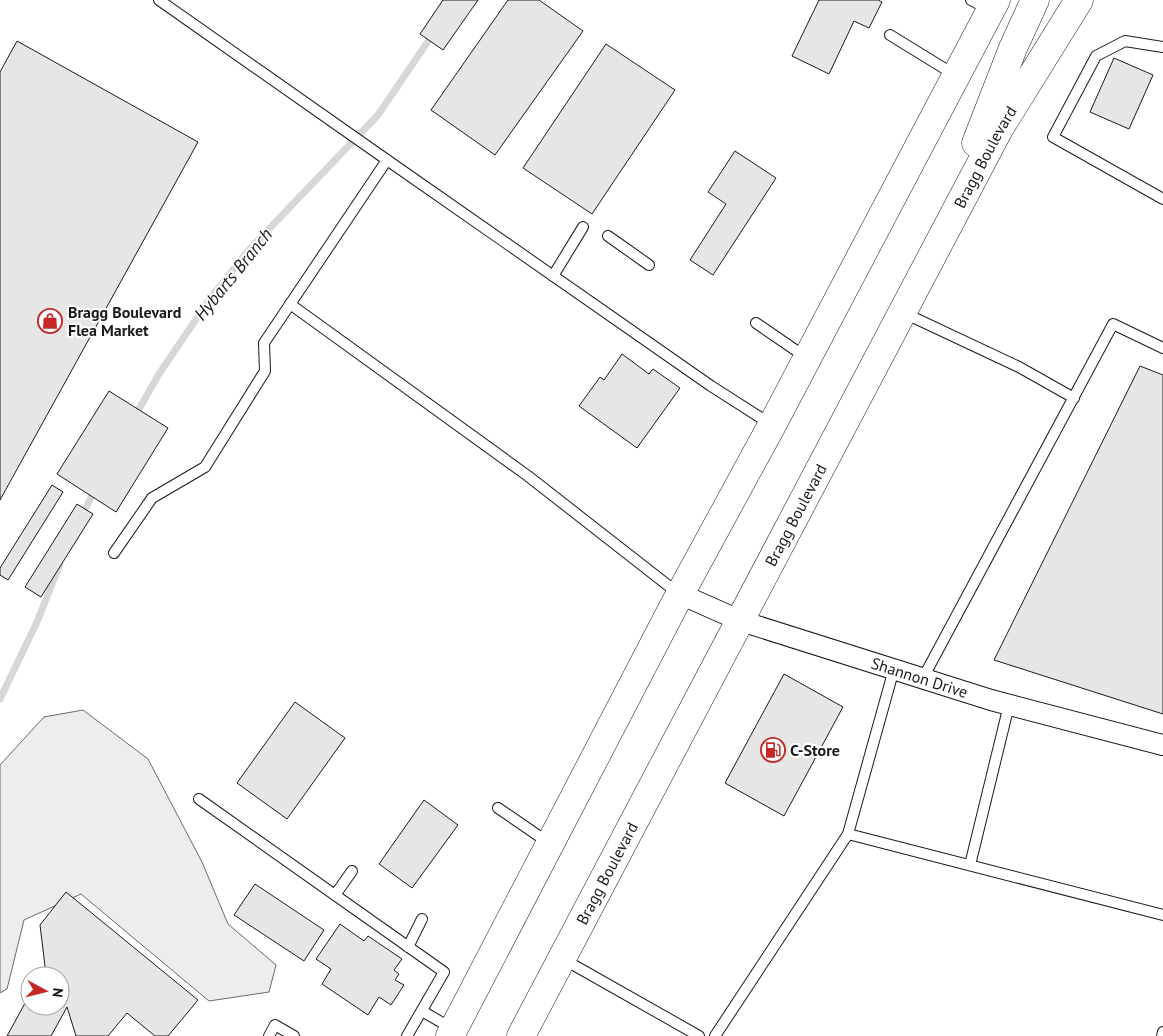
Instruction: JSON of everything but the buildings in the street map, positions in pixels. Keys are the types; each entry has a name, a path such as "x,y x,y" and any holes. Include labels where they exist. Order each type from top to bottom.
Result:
{"main road":[{"path":"932,253 1013,48 1035,0"},
{"name":"Bragg Boulevard","path":"521,1036 741,621 932,253 999,129 1079,0"},
{"path":"452,1033 680,594 772,425 955,75 988,2"}],"street":[{"name":"Shannon Drive","path":"680,594 741,621 922,678 1009,705 1163,744"}],"lane":[{"path":"159,0 711,386 772,425"},
{"path":"890,35 955,75"},
{"path":"1162,44 1124,41 1096,56 1052,137 1163,199"},
{"path":"114,553 152,498 205,467 265,372 264,343 387,160"},
{"path":"553,276 583,227"},
{"path":"608,236 649,265"},
{"path":"290,304 528,476 680,594"},
{"path":"901,311 1020,367 1074,398"},
{"path":"756,323 807,358"},
{"path":"922,678 1113,324 1163,348"},
{"path":"715,1036 848,834 894,669"},
{"path":"970,865 1009,705"},
{"path":"199,799 444,972 406,1036"},
{"path":"498,808 550,844"},
{"path":"848,834 1163,915"},
{"path":"335,895 352,871"},
{"path":"408,947 422,919"},
{"path":"562,959 699,1036"},
{"path":"422,1010 452,1033"},
{"path":"269,1036 275,1025 294,1036"},
{"path":"1162,1036 1163,1032"}],"shaded area":[{"path":"83,710 148,759 202,862 228,924 276,965 269,992 209,1001 81,894 24,920 7,989 0,993 0,765 44,717"}],"waterway":[{"name":"Hybarts Branch","path":"135,416 159,374 209,300 247,252 378,115 433,34"},
{"name":"Hybarts Branch","path":"82,516 95,489"},
{"name":"Hybarts Branch","path":"0,699 37,622 60,564"}],"place":[{"name":"Bragg Boulevard Flea Market","path":"50,321"},
{"name":"C-Store","path":"773,750"}]}
